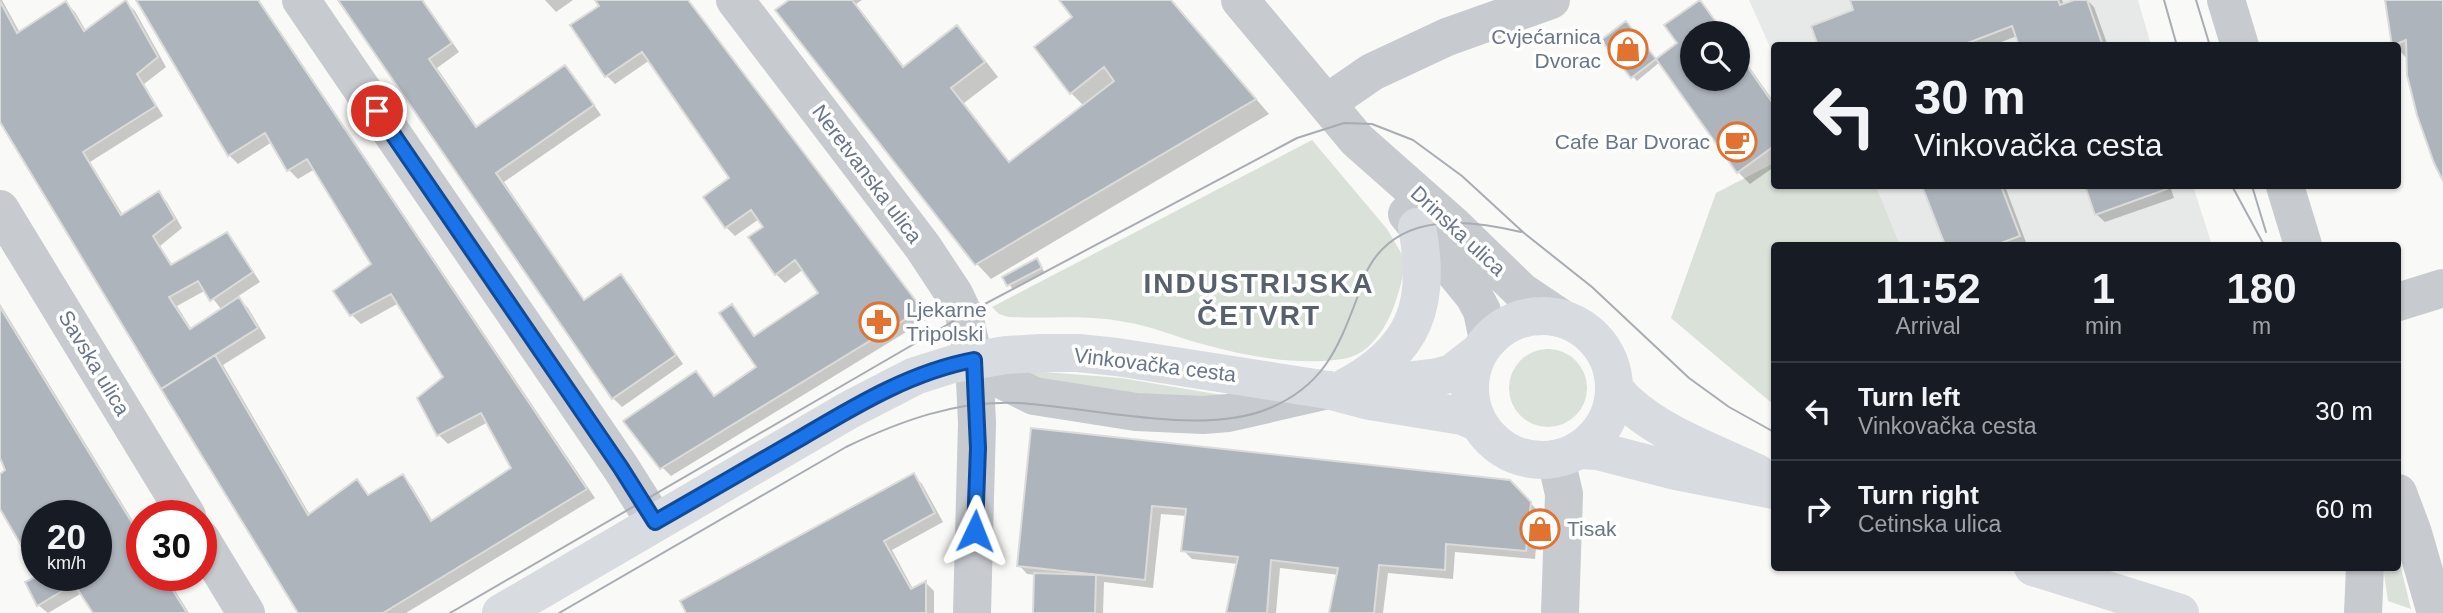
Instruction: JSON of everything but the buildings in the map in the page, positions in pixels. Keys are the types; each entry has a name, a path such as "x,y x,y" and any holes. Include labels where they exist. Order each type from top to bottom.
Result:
{"main road":[{"path":"1336,389 1384,362 1409,332 1420,300 1423,279 1417,227"},
{"path":"1568,454 1594,438 1605,424 1612,408 1615,390 1605,353 1594,338 1579,326 1561,318 1529,316 1514,321 1484,346 1471,376 1471,400 1479,423 1493,441 1512,453 1534,459 1598,451 1676,471 1771,489"},
{"name":"Vinkovačka cesta","path":"1336,389 1438,377 1458,369 1484,346"},
{"name":"Vinkovačka cesta","path":"501,613 890,388 933,369 974,360 1006,355 1078,353 1117,357 1336,389 1392,405 1462,415 1479,423"},
{"path":"1615,390 1638,414 1771,481"},
{"path":"2046,571 2180,613"}],"street":[{"path":"301,0 621,468 655,522"},
{"name":"Neretvanska ulica","path":"735,0 940,273 964,316 974,360 978,448 972,613"},
{"name":"Drinska ulica","path":"1240,0 1357,140 1392,196 1474,296 1482,311 1484,346"},
{"path":"1327,103 1372,72 1447,37 1551,0"},
{"path":"2226,0 2240,42"},
{"name":"Drinska ulica","path":"1357,140 1452,224 1521,291 1561,318"},
{"path":"2285,189 2302,242"},
{"name":"Savska ulica","path":"0,209 177,500"},
{"path":"2401,301 2443,288"},
{"path":"974,360 1000,379 1034,396 1136,412 1203,415 1228,413 1336,389"},
{"path":"1560,613 1568,454"},
{"path":"2401,501 2436,613"},
{"path":"217,565 247,613"},
{"path":"2363,613 2365,571"}],"shaded area":[{"path":"1749,0 2138,0 2150,42 1771,42 1771,49"},
{"path":"1312,140 1387,229 1406,261 1398,296 1389,318 1376,338 1358,354 1323,361 1277,359 1217,348 1135,324 1096,318 1008,317 999,314 992,307"},
{"path":"1771,165 1771,189 1877,189 1899,242 1771,242 1771,402 1671,318 1716,193"},
{"path":"1877,189 2194,189 2211,242 1899,242"},
{"path":"1540,349 1556,349 1570,355 1581,366 1587,380 1587,396 1581,410 1570,421 1556,427 1540,427 1526,421 1515,410 1509,396 1509,380 1515,366 1526,355"},
{"path":"1032,371 1121,378 1222,395 1220,404 1040,386 1028,373"},
{"path":"2401,568 2411,609 2388,601 2384,571 2401,571"}],"tram line":[{"path":"2164,0 2176,42"},
{"path":"2196,0 2209,42"},
{"path":"450,613 964,315 1297,138 1344,123 1372,124 1413,140 1462,176 1524,233 1592,287 1689,378 1729,407 1771,430"},
{"path":"2234,189 2262,242"},
{"path":"2253,189 2266,232"},
{"path":"559,613 846,447 929,414 973,405 1018,403 1146,418 1212,420 1243,416 1270,408 1303,389 1325,365 1342,336 1369,267 1382,249 1398,236 1417,228 1458,223 1521,232"}],"place":[{"name":"Cvjećarnica Dvorac","path":"1628,49"},
{"name":"Cafe Bar Dvorac","path":"1737,142"},
{"name":"Ljekarne Tripolski","path":"879,322"},
{"name":"Tisak","path":"1540,529"}],"district":[{"name":"INDUSTRIJSKA ČETVRT","path":"1259,299"}],"route":[{"path":"377,111 655,522 890,388 933,369 974,360 978,448 975,531"}]}
